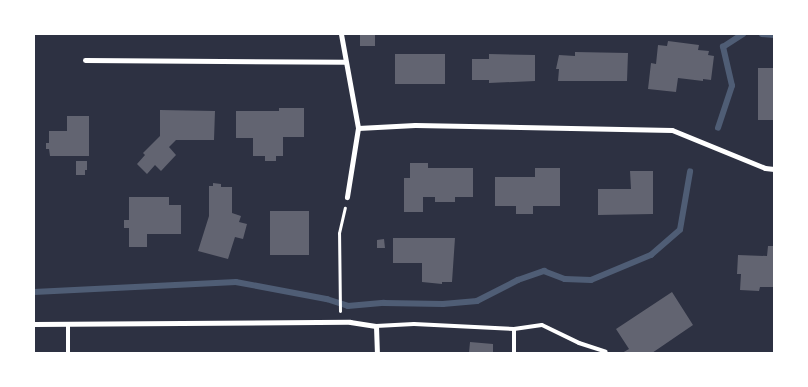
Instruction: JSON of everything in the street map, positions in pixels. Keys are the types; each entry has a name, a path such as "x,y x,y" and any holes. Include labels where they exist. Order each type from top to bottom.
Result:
{"street":[{"path":"341,34 358,128 347,197"},
{"path":"85,60 345,62"},
{"path":"358,128 415,125 672,130 774,170"},
{"path":"34,324 340,322 376,326 377,353"}],"lane":[{"path":"68,324 68,353"},
{"path":"376,326 414,324 514,329 542,325 579,343 606,352"},
{"path":"514,329 514,353"}],"path":[{"path":"340,312 340,233 347,197"}],"building":[{"path":"360,34 375,34 375,46 360,46"},
{"path":"668,41 699,45 698,50 709,51 708,55 714,56 711,80 678,78 676,92 648,89 651,63 656,64 658,45 667,46"},
{"path":"575,52 628,53 627,81 558,81 559,69 556,69 559,55 575,56"},
{"path":"395,54 445,54 445,84 395,84"},
{"path":"489,54 535,55 535,81 489,83 489,80 472,80 472,59 489,59"},
{"path":"758,68 774,68 774,120 758,120"},
{"path":"279,108 304,108 304,137 283,137 283,156 276,156 276,161 265,161 265,156 253,156 253,138 236,138 236,111 279,111"},
{"path":"160,110 215,111 214,140 176,140 169,147 176,155 161,171 155,165 147,174 137,164 145,155 143,153 160,136"},
{"path":"67,116 89,116 89,156 50,156 49,149 46,149 46,143 49,143 49,131 67,131"},
{"path":"76,161 87,161 85,175 76,175"},
{"path":"410,163 428,163 428,168 473,168 473,197 455,197 455,202 435,202 435,197 423,197 423,212 404,212 404,178 410,178"},
{"path":"535,168 560,168 560,206 533,206 533,214 516,214 516,206 495,206 495,177 535,177"},
{"path":"630,171 653,171 653,214 598,215 598,189 631,189"},
{"path":"213,183 221,184 221,187 232,187 232,213 241,216 239,222 247,224 243,239 235,237 228,259 198,251 209,216 209,186 213,186"},
{"path":"129,197 169,197 169,205 181,205 181,234 147,234 147,247 129,247 129,228 124,228 124,220 129,220"},
{"path":"270,211 309,211 309,255 270,255"},
{"path":"393,238 455,238 452,282 442,282 442,284 422,282 422,263 393,263"},
{"path":"384,239 385,248 377,248 377,240"},
{"path":"768,246 774,246 774,287 760,287 759,291 740,290 741,274 737,274 738,255 767,256"},
{"path":"672,292 693,325 652,353 622,353 629,349 616,329"},
{"path":"470,342 493,344 493,353 469,353"}],"waterway":[{"path":"718,128 732,86 723,47 743,34"},
{"path":"762,34 774,35"},
{"path":"34,292 236,282 327,299 348,306 384,303 443,304 477,301 518,280 544,271 565,279 591,280 651,255 680,230 690,172"}]}
